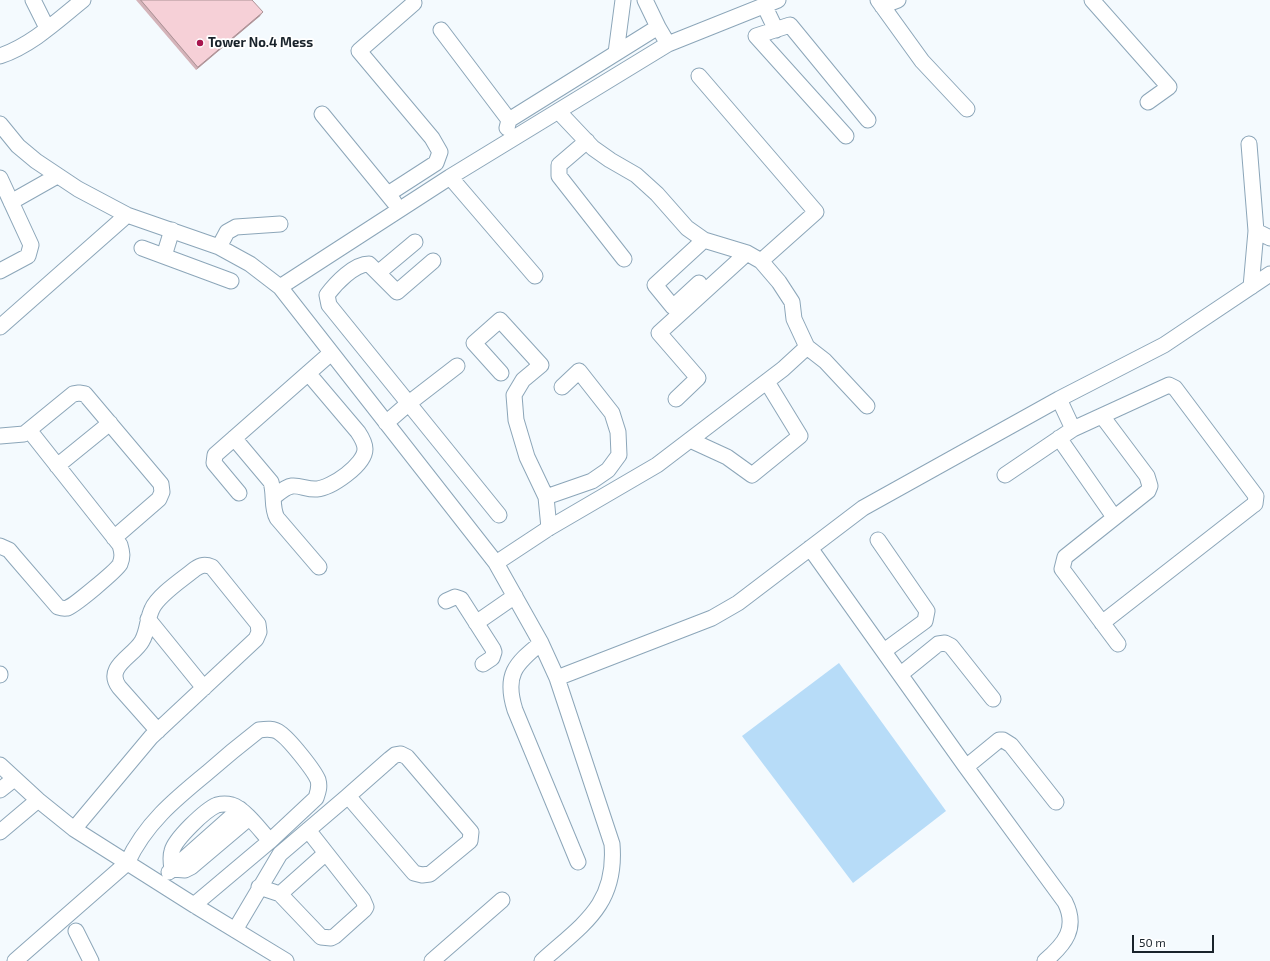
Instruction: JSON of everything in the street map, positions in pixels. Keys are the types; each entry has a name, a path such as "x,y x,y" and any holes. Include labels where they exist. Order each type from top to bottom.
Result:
{"lane":[{"path":"33,0 47,28"},
{"path":"0,56 15,51 83,0"},
{"path":"616,53 623,0"},
{"path":"645,0 668,44"},
{"path":"898,0 880,3 922,61 966,109"},
{"path":"1092,0 1169,87 1148,102"},
{"path":"280,287 399,209 504,143 668,44 771,2 776,30"},
{"path":"388,194 436,163 440,152 432,138 359,51 414,3"},
{"path":"846,136 756,36 790,25 868,120"},
{"path":"504,143 509,120 658,27"},
{"path":"441,30 509,120"},
{"path":"699,76 816,212 761,261"},
{"path":"558,111 593,148 636,175 657,194 687,228 704,240 741,251 761,261 779,282 792,302 794,319 807,346 825,361 866,406"},
{"path":"322,114 399,209"},
{"path":"0,124 18,146 57,176 127,215 219,247 250,264 280,287 496,563 516,596 541,643 557,678 612,844 614,862 611,879 605,896 596,911 542,961"},
{"path":"587,141 559,165 559,176 624,259"},
{"path":"1249,144 1256,231 1251,287"},
{"path":"11,202 57,176"},
{"path":"450,177 535,276"},
{"path":"0,178 29,239 31,250 23,260 0,271"},
{"path":"0,327 127,215"},
{"path":"219,247 226,232 236,227 280,224"},
{"path":"164,256 172,230"},
{"path":"1256,231 1270,238"},
{"path":"704,240 655,285 672,307 741,251"},
{"path":"378,273 415,242"},
{"path":"142,248 232,280"},
{"path":"676,399 698,378 659,333 741,251"},
{"path":"433,261 397,292 369,264 362,264 334,286 327,295 329,305 499,515"},
{"path":"557,678 712,618 738,603 863,508 1059,399 1164,345 1270,274"},
{"path":"501,373 474,343 500,320 541,365 523,380 514,395 516,420 527,457 546,497 549,528"},
{"path":"496,563 549,528 657,465 767,382 807,346"},
{"path":"239,493 214,463 214,459 218,452 331,353"},
{"path":"386,423 457,366"},
{"path":"546,497 592,481 608,470 619,455 618,432 612,413 579,371 562,388"},
{"path":"274,497 286,488 293,486 308,489 326,487 355,467 362,460 365,450 363,440 358,432 308,373"},
{"path":"690,440 727,457 752,475 800,436 767,382"},
{"path":"1005,475 1073,429 1166,386 1173,386 1254,493 1257,500 1252,506 1102,623"},
{"path":"0,436 20,435 73,394 85,394 161,484 162,492 159,499 114,538"},
{"path":"1059,399 1073,429"},
{"path":"1102,416 1150,480 1148,491 1069,553 1062,563 1062,569 1118,644"},
{"path":"57,466 110,423"},
{"path":"0,546 9,550 58,607 68,608 120,565 122,555 120,546 28,430"},
{"path":"234,438 271,482 274,497 274,512 277,518 319,567"},
{"path":"1058,438 1114,517"},
{"path":"878,540 927,611 925,621 884,651"},
{"path":"810,548 1068,908 1070,921 1067,936 1059,949 1045,961"},
{"path":"74,829 158,731 256,639 259,632 258,624 212,566 206,564 195,569 158,600 148,619 142,641 116,668 114,674 115,681 158,731"},
{"path":"446,600 455,596 461,599 494,652 492,658 483,664"},
{"path":"476,623 516,596"},
{"path":"148,619 204,688"},
{"path":"541,643 518,664 511,678 510,695 578,862"},
{"path":"901,674 938,644 945,643 951,646 993,699"},
{"path":"15,961 126,863 134,846 146,829 160,814 259,730 270,729 280,732 288,740 318,780 319,789 316,798 270,841 194,905"},
{"path":"966,767 998,740 1008,741 1056,802"},
{"path":"235,930 280,854 395,755 401,754 407,756 471,832 470,841 430,874 422,875 414,873 348,796"},
{"path":"0,765 38,800 74,829 158,883 286,961"},
{"path":"0,790 14,779"},
{"path":"0,832 38,800"},
{"path":"172,869 170,860 172,850 176,842 217,805 232,805 244,814 270,841"},
{"path":"158,883 172,869 185,870 191,867 244,814"},
{"path":"260,887 280,894 321,937 326,938 335,936 362,913 366,907 363,900 308,830"},
{"path":"280,894 326,853"},
{"path":"432,961 502,900"},
{"path":"76,931 91,961"}],"shaded area":[{"path":"839,663 946,811 853,883 742,736"}],"building":[{"name":"Tower No.4 Mess","path":"141,0 252,0 263,12 198,67"}],"place":[{"name":"Tower No.4 Mess","path":"200,43"}]}
